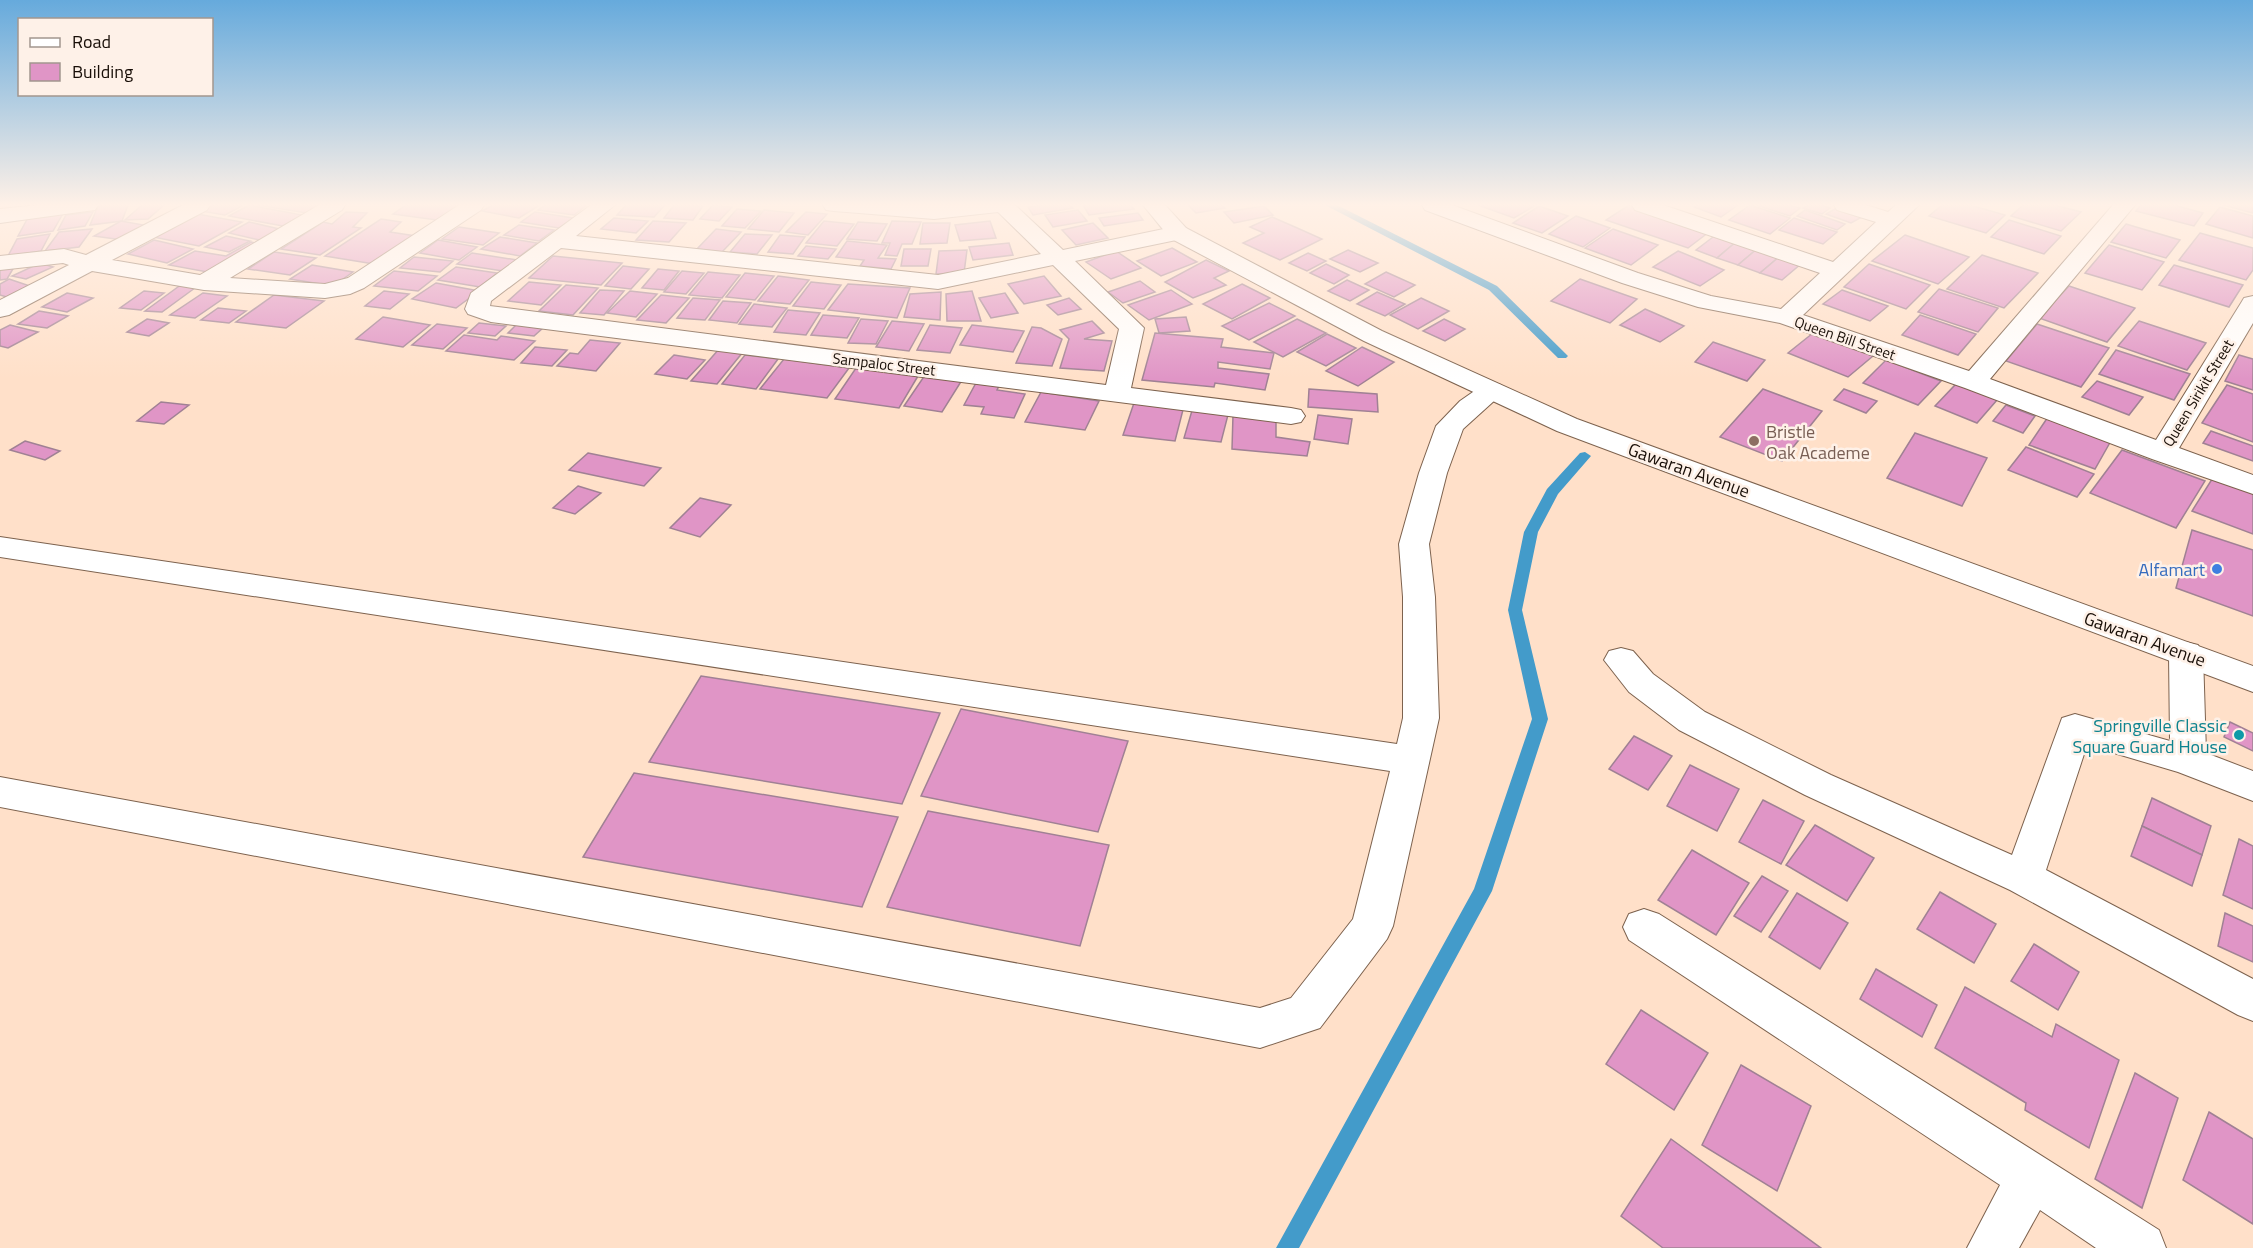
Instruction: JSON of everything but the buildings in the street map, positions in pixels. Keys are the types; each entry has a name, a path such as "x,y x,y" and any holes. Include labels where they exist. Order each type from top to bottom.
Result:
{"street":[{"path":"0,310 88,263"},
{"path":"89,263 204,283 325,291 342,289 356,283 385,263"},
{"path":"204,283 237,263"},
{"name":"Sampaloc Street","path":"526,263 480,298 477,309 491,315 1291,416"},
{"path":"763,263 938,282 1029,263"},
{"path":"1065,263 1132,328 1118,393"},
{"name":"Gawaran Avenue","path":"1235,263 1373,336 1567,425 2253,679"},
{"name":"Queen Bill Street","path":"1590,263 1707,302 1786,317 1974,382 2253,485"},
{"path":"1815,263 1835,270"},
{"path":"1786,317 1843,263"},
{"path":"1974,382 2075,263"},
{"name":"Queen Sirikit Street","path":"2162,453 2253,303"},
{"path":"0,792 1260,1028 1305,1014 1372,926 1421,718 1419,597 1414,544 1433,473 1450,426 1492,391"},
{"path":"0,547 1411,760"},
{"path":"2186,654 2188,761"},
{"path":"1621,660 1641,683 1692,721 1818,785 2024,878 2253,1001"},
{"path":"2024,878 2075,728 2188,761 2253,786"},
{"path":"1644,927 2141,1248"},
{"path":"1992,1248 2032,1176"}],"waterway":[{"path":"1444,263 1493,288 1562,356"},
{"path":"1287,1248 1483,891 1540,719 1515,610 1531,532 1552,492 1585,456"}],"place":[{"name":"Bristle Oak Academe","path":"1754,441"},
{"name":"Alfamart","path":"2217,569"},
{"name":"Springville Classic Square Guard House","path":"2239,735"}]}
